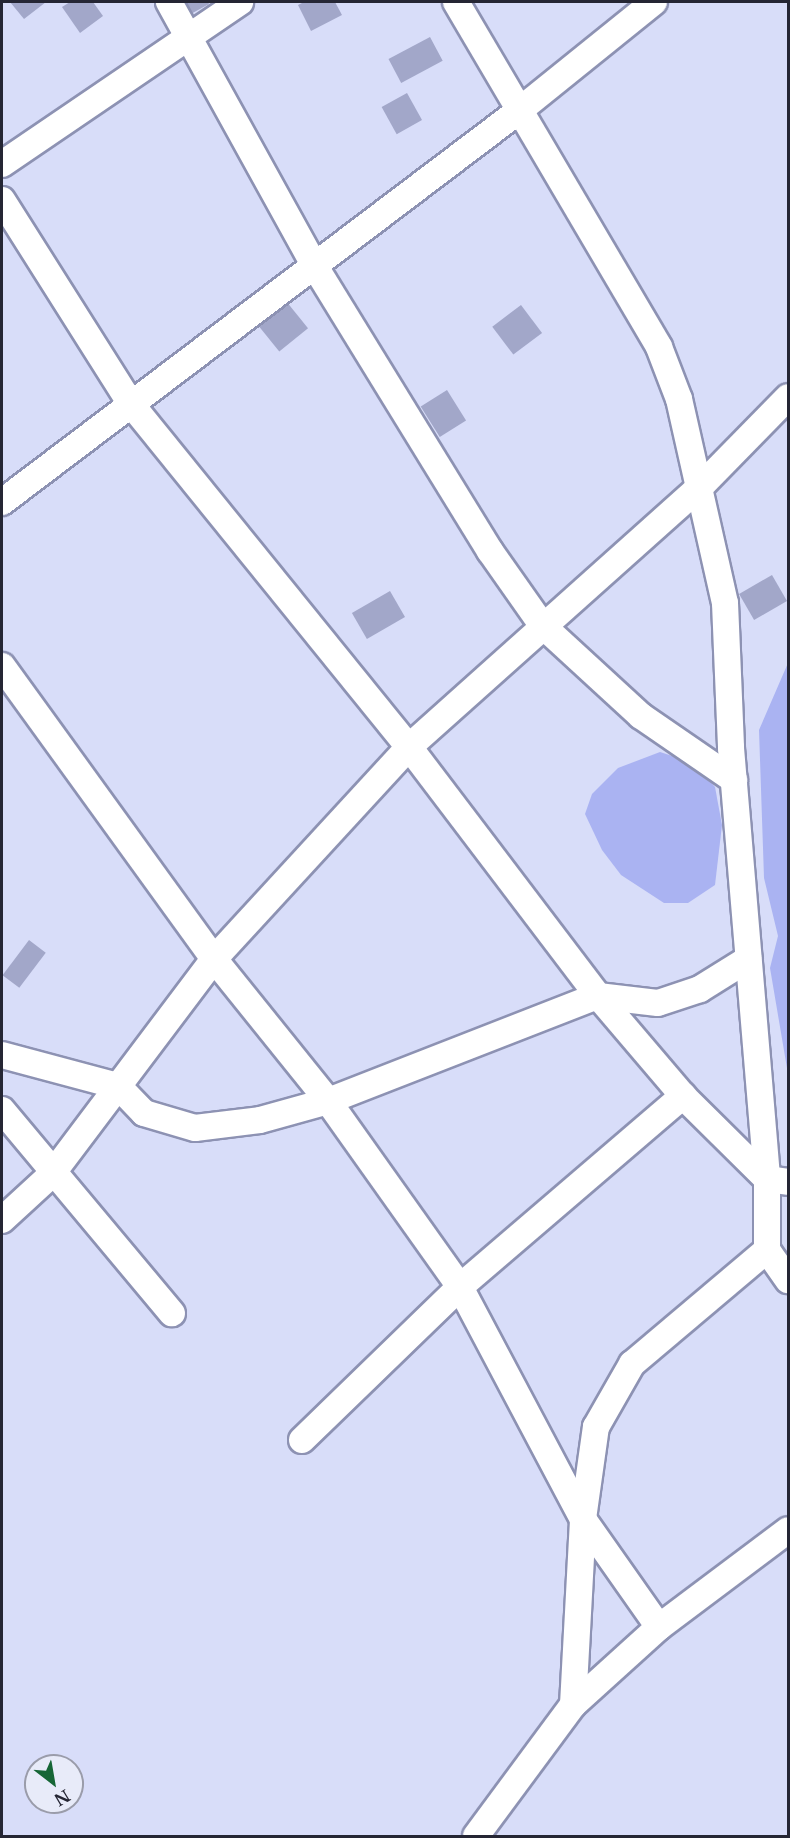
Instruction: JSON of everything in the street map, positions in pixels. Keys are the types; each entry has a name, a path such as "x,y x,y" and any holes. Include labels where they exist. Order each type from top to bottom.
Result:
{"street":[{"path":"169,2 314,266 490,550 542,625 641,717 734,780"},
{"path":"2,164 189,39 240,2"},
{"path":"456,2 659,346 679,399 725,603 734,780 748,959 778,1180 767,1250 632,1364 596,1427 583,1519 573,1705"},
{"path":"2,502 520,110 654,2"},
{"path":"2,200 131,404 409,747 598,996 683,1096 778,1180"},
{"path":"2,1220 52,1174 214,959 409,747 542,625 699,488 789,397"},
{"path":"2,666 214,959 328,1101 460,1287 583,1519 659,1627"},
{"path":"2,1055 118,1086 144,1113 195,1128 260,1120 328,1101 598,996 658,1003 700,989 748,959"},
{"path":"302,1440 460,1287 683,1096"},
{"path":"2,1110 52,1174 172,1313"},
{"path":"767,1250 789,1280"},
{"path":"476,1836 573,1705 659,1627 789,1530"}],"water":[{"path":"788,663 788,1074 770,968 778,936 764,878 759,730"},
{"path":"660,752 694,763 715,787 722,825 715,885 688,903 664,903 621,875 602,850 585,814 592,794 618,768"}],"building":[{"path":"10,2 46,2 24,19"},
{"path":"70,2 93,2 103,16 80,33 62,7"},
{"path":"181,2 208,2 209,4 189,15"},
{"path":"304,2 335,2 342,15 311,31 298,5"},
{"path":"430,37 443,61 401,83 389,59"},
{"path":"407,93 422,120 397,134 382,107"},
{"path":"286,301 308,328 279,351 257,324"},
{"path":"521,305 542,333 513,355 492,327"},
{"path":"447,390 466,421 440,437 421,406"},
{"path":"772,575 787,601 754,620 739,594"},
{"path":"390,591 405,617 367,639 352,613"},
{"path":"29,940 46,953 19,988 3,975"}]}
